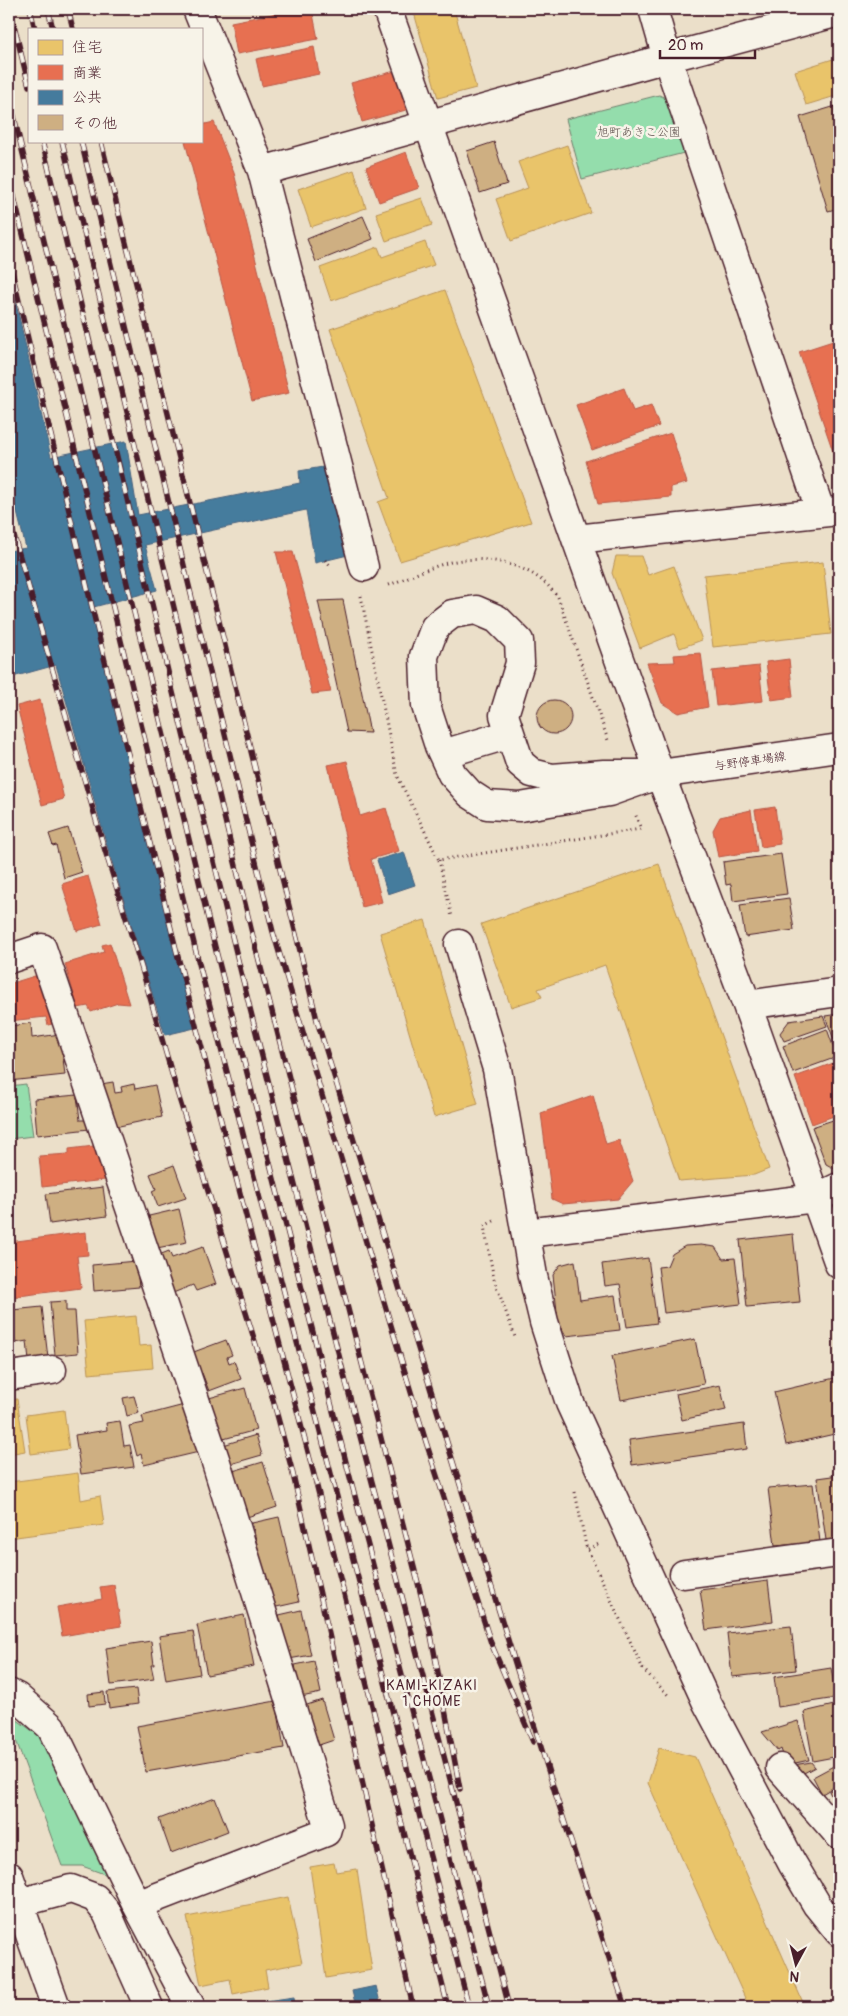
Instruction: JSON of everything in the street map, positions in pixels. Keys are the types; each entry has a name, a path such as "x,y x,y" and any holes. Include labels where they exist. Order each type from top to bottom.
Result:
{"street":[{"path":"197,9 262,171 364,567"},
{"path":"387,9 660,774 746,1005 827,1193 839,1264"},
{"path":"576,539 830,512 666,58 652,9"},
{"path":"262,171 666,58 839,12"},
{"path":"476,610 497,619 519,641 520,663 504,715 520,763 532,773 552,778 604,774 660,774 609,792 520,807 487,804 470,794 452,774 426,706 424,656 435,627 452,614 476,610"},
{"path":"443,754 510,734"},
{"name":"与野停車場線","path":"660,774 839,748"},
{"path":"458,944 497,1069 533,1276 544,1322 570,1403 707,1703 792,1863 817,1905 839,1932"},
{"path":"9,959 42,948 215,1459 328,1825 326,1832 136,1905"},
{"path":"746,1005 839,992"},
{"path":"526,1233 827,1193"},
{"path":"9,1376 52,1370"},
{"path":"684,1574 839,1553"},
{"path":"9,1694 17,1697 50,1727 136,1905 191,2007"},
{"path":"780,1768 839,1835"},
{"path":"9,1876 56,2007"},
{"path":"19,1903 71,1889 84,1892 95,1898 107,1913 149,2007"}],"path":[{"path":"439,860 458,944"}],"green space":[{"name":"旭町あきこ公園","path":"659,95 670,100 684,153 582,179 566,119"},
{"path":"26,1084 33,1136 9,1139 9,1086"},
{"path":"9,1714 45,1740 107,1875 82,1866 62,1866 9,1721"}],"building: 住宅":[{"path":"413,9 454,9 476,88 438,98"},
{"path":"833,59 839,78 839,95 806,105 795,71"},
{"path":"567,145 591,213 511,241 496,199 528,188 518,162"},
{"path":"354,170 366,208 311,227 298,189"},
{"path":"422,198 432,225 386,241 376,213"},
{"path":"425,242 434,265 331,301 320,268 378,247 382,257"},
{"path":"445,290 531,522 400,561 378,502 389,498 330,329"},
{"path":"616,556 641,556 648,575 674,566 702,640 680,648 674,634 640,648 612,573"},
{"path":"823,562 831,634 713,647 704,575"},
{"path":"659,864 769,1169 754,1175 679,1181 605,965 538,989 542,997 511,1007 481,924"},
{"path":"425,920 478,1104 434,1117 380,933"},
{"path":"136,1316 139,1346 151,1345 153,1368 89,1374 84,1321"},
{"path":"17,1399 25,1451 9,1454 9,1400"},
{"path":"64,1410 69,1449 31,1454 26,1415"},
{"path":"78,1473 81,1500 100,1496 104,1525 9,1538 9,1482"},
{"path":"659,1748 695,1757 805,2007 749,2007 648,1783"},
{"path":"334,1863 336,1872 357,1869 372,1970 326,1978 310,1867"},
{"path":"288,1897 302,1963 265,1970 268,1987 233,1994 230,1979 201,1985 187,1917"}],"building: 商業":[{"path":"298,9 312,9 318,39 237,54 231,22"},
{"path":"314,47 319,74 262,86 256,59"},
{"path":"395,71 406,110 362,122 351,83"},
{"path":"214,122 234,173 289,393 252,401 185,142 202,142 202,125"},
{"path":"406,152 419,188 379,202 366,167"},
{"path":"839,339 839,459 836,460 799,352"},
{"path":"624,388 633,411 651,405 659,426 592,450 576,405"},
{"path":"671,433 687,483 671,487 671,497 598,504 586,461"},
{"path":"276,552 293,552 331,692 312,694"},
{"path":"701,653 708,707 678,713 662,703 647,663 675,662 674,655"},
{"path":"789,659 793,697 771,700 766,662"},
{"path":"759,666 763,701 716,706 712,671"},
{"path":"40,700 64,799 42,805 17,706"},
{"path":"347,761 360,816 386,808 399,851 371,859 382,902 362,907 328,765"},
{"path":"775,807 780,844 761,847 755,810"},
{"path":"751,810 757,851 718,857 713,830 720,817"},
{"path":"88,876 102,924 77,931 62,884"},
{"path":"110,943 129,1004 118,1003 91,1012 88,1006 78,1008 65,964 104,952 102,945"},
{"path":"41,974 56,1023 48,1025 46,1017 9,1021 9,984"},
{"path":"839,1061 839,1114 812,1124 795,1077"},
{"path":"593,1095 606,1144 619,1140 633,1181 618,1199 563,1204 552,1199 541,1113"},
{"path":"94,1146 105,1180 42,1187 39,1156 69,1154 69,1149"},
{"path":"86,1232 88,1255 77,1256 81,1288 11,1297 9,1242"},
{"path":"114,1585 121,1626 62,1636 57,1607 102,1599 100,1587"}],"building: 公共":[{"path":"9,273 51,457 126,441 138,515 300,483 299,471 329,466 352,554 315,563 306,510 145,545 157,590 90,608 195,1028 165,1035 106,842 56,665 9,678 9,551 26,548 9,480"},
{"path":"404,852 415,885 388,894 377,860"},
{"path":"376,1986 381,2007 356,2007 352,1991"},
{"path":"294,1997 295,2007 267,2007 266,2001"}],"building: その他":[{"path":"839,105 839,208 828,211 800,117"},
{"path":"494,142 507,184 480,193 467,151"},
{"path":"363,216 373,239 316,262 307,239"},
{"path":"343,600 370,733 347,732 318,601"},
{"path":"554,700 561,701 566,705 570,710 570,724 566,729 561,733 554,734 547,733 542,729 538,724 537,717 538,710 542,705 547,701"},
{"path":"68,828 82,872 64,878 56,845 53,846 49,834"},
{"path":"781,854 787,894 733,901 731,884 726,885 723,862"},
{"path":"789,898 794,930 745,937 740,905"},
{"path":"839,1014 839,1053 825,1016"},
{"path":"823,1016 827,1026 784,1041 780,1033 789,1021"},
{"path":"31,1023 32,1038 60,1034 65,1075 9,1081 9,1035 12,1035 11,1026"},
{"path":"827,1029 837,1057 793,1073 783,1046"},
{"path":"113,1082 115,1093 122,1092 121,1087 134,1084 135,1089 155,1085 162,1117 110,1128 101,1084"},
{"path":"77,1095 80,1120 88,1120 89,1129 37,1135 34,1099"},
{"path":"839,1118 839,1169 837,1170 826,1164 812,1127"},
{"path":"174,1165 186,1198 158,1207 152,1191 156,1189 150,1174"},
{"path":"103,1187 107,1216 50,1224 46,1194"},
{"path":"179,1209 187,1242 152,1249 147,1228 151,1227 149,1216"},
{"path":"793,1234 800,1302 747,1307 740,1240"},
{"path":"701,1245 715,1247 723,1259 735,1258 741,1304 664,1313 658,1267 667,1266 672,1254 685,1246"},
{"path":"203,1247 216,1284 196,1291 193,1285 168,1295 154,1257 169,1251 172,1258"},
{"path":"648,1258 657,1323 627,1327 620,1284 605,1286 602,1264"},
{"path":"136,1261 139,1287 94,1291 92,1265"},
{"path":"575,1261 580,1300 615,1295 620,1330 566,1336 558,1321 553,1275 560,1265"},
{"path":"66,1301 66,1311 75,1311 78,1353 55,1355 50,1302"},
{"path":"42,1307 48,1358 29,1361 27,1341 15,1343 12,1310"},
{"path":"695,1339 704,1384 621,1400 612,1356"},
{"path":"226,1340 232,1355 227,1357 229,1363 234,1361 241,1379 209,1391 202,1373 199,1374 191,1353"},
{"path":"839,1377 839,1433 786,1445 774,1392"},
{"path":"720,1385 726,1410 682,1420 676,1394"},
{"path":"245,1388 256,1430 220,1440 209,1398"},
{"path":"134,1396 139,1413 127,1416 123,1398"},
{"path":"188,1404 199,1452 144,1465 141,1454 137,1456 129,1426 144,1423 142,1416"},
{"path":"120,1421 124,1446 130,1445 134,1467 81,1474 75,1435 107,1430 106,1423"},
{"path":"744,1424 747,1449 632,1465 629,1440"},
{"path":"256,1435 262,1455 227,1465 220,1446"},
{"path":"263,1462 277,1507 247,1517 233,1471"},
{"path":"839,1475 839,1538 826,1540 817,1478"},
{"path":"813,1484 820,1542 775,1546 768,1488"},
{"path":"279,1517 299,1602 272,1608 252,1523"},
{"path":"768,1581 773,1621 706,1630 700,1590"},
{"path":"301,1610 311,1655 289,1659 279,1615"},
{"path":"244,1615 254,1666 207,1675 197,1625"},
{"path":"791,1626 796,1670 732,1677 727,1633"},
{"path":"193,1631 200,1674 166,1680 159,1636"},
{"path":"151,1641 154,1665 151,1665 154,1679 111,1685 106,1648"},
{"path":"314,1661 321,1693 301,1697 295,1665"},
{"path":"831,1668 836,1698 778,1707 774,1677"},
{"path":"839,1669 839,1697 838,1697 835,1670"},
{"path":"136,1689 138,1704 109,1708 107,1692"},
{"path":"104,1692 105,1704 89,1706 88,1694"},
{"path":"322,1700 334,1740 316,1746 304,1706"},
{"path":"276,1701 284,1748 146,1772 137,1726"},
{"path":"834,1705 839,1734 839,1756 813,1761 804,1712"},
{"path":"798,1721 809,1760 791,1764 784,1758 781,1749 778,1751 762,1732"},
{"path":"811,1762 815,1767 802,1774 794,1765"},
{"path":"839,1763 839,1784 822,1794 813,1777"},
{"path":"839,1786 839,1813 829,1791"},
{"path":"215,1798 228,1831 171,1853 159,1819"}],"railway":[{"path":"10,9 28,82"},
{"path":"30,9 35,28"},
{"path":"48,9 53,28"},
{"path":"68,9 73,28"},
{"path":"9,96 215,947 346,1462 489,2007"},
{"path":"42,142 266,1074 509,2007"},
{"path":"62,142 253,937 430,1630 460,1789"},
{"path":"81,142 273,932 426,1442 491,1643 533,1742"},
{"path":"101,142 318,1024 557,1799 625,2007"},
{"path":"9,176 196,952 469,2007"},
{"path":"9,259 178,957 312,1467 448,2007"},
{"path":"9,519 178,1095 272,1396 292,1470 413,2007"}],"district":[{"name":"KAMI-KIZAKI 1 CHOME","path":"432,1694"}]}
